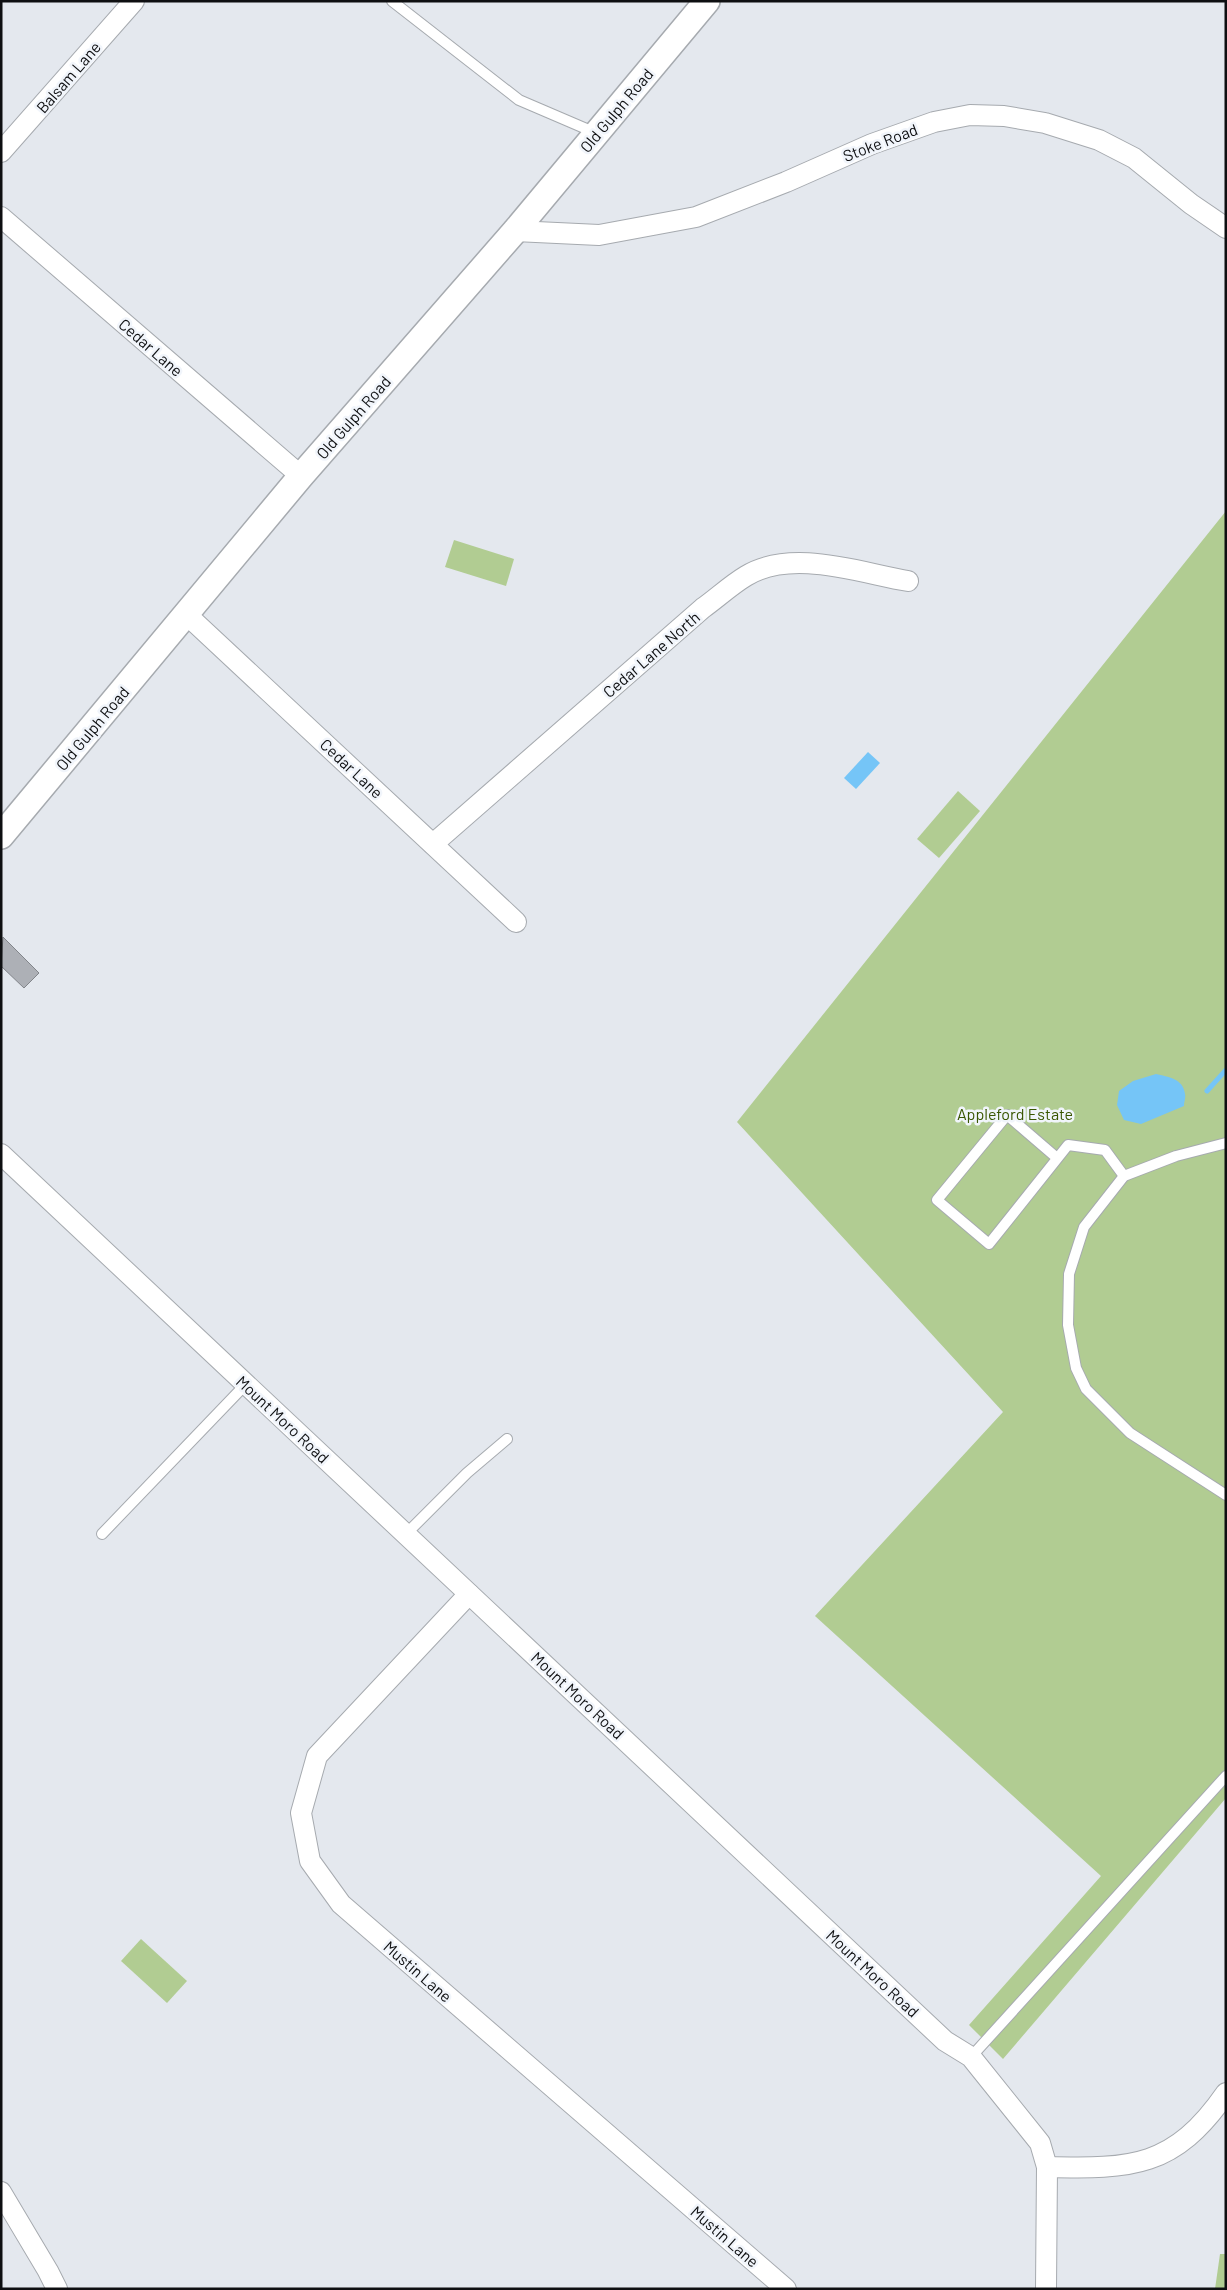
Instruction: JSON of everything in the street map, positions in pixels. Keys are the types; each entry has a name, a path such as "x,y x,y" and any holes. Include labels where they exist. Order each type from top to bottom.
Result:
{"street":[{"name":"Balsam Lane","path":"1,152 134,1"},
{"name":"Old Gulph Road","path":"1,836 301,476 514,231 707,1"},
{"name":"Stoke Road","path":"514,231 599,235 696,217 786,182 872,144 934,122 970,115 1020,118 1045,123 1099,140 1134,158 1191,204 1226,228"},
{"name":"Cedar Lane","path":"1,217 301,476"},
{"name":"Cedar Lane North","path":"433,844 703,608 747,575 767,567 795,563 832,565 908,581"},
{"name":"Cedar Lane","path":"187,615 516,922"},
{"name":"Mount Moro Road","path":"1,1154 945,2041 971,2058 1040,2143 1047,2167 1046,2289"},
{"name":"Mustin Lane","path":"469,1594 317,1756 301,1813 310,1861 340,1904 786,2289"},
{"path":"1047,2167 1103,2169 1141,2162 1167,2152 1190,2136 1211,2114 1226,2093"},
{"path":"1,2192 48,2271 56,2289"}],"lane":[{"path":"392,1 519,100 596,133"},
{"path":"1057,1158 1007,1115 937,1200 989,1244 1068,1145 1105,1150 1124,1176"},
{"path":"1226,1143 1176,1156 1124,1176 1084,1227 1069,1274 1068,1325 1076,1368 1086,1389 1130,1433 1226,1496"},
{"path":"102,1534 246,1384"},
{"path":"406,1534 467,1472 507,1439"},
{"path":"971,2058 1226,1776"}],"green space":[{"name":"Appleford Estate","path":"1226,511 1226,1798 1003,2059 969,2025 1101,1876 815,1616 1003,1412 737,1122"},
{"path":"454,540 514,559 506,586 445,567"},
{"path":"958,791 980,811 939,858 917,839"},
{"path":"141,1939 187,1981 167,2003 121,1961"},
{"path":"1220,2254 1226,2254 1226,2289 1215,2289"}],"water":[{"path":"868,752 880,763 856,789 844,778"},
{"path":"1156,1074 1178,1081 1184,1089 1184,1106 1141,1124 1124,1120 1117,1105 1119,1091 1133,1081"}],"building":[{"path":"3,937 39,973 24,988 1,966"}],"waterway":[{"path":"1207,1091 1226,1070"}]}
